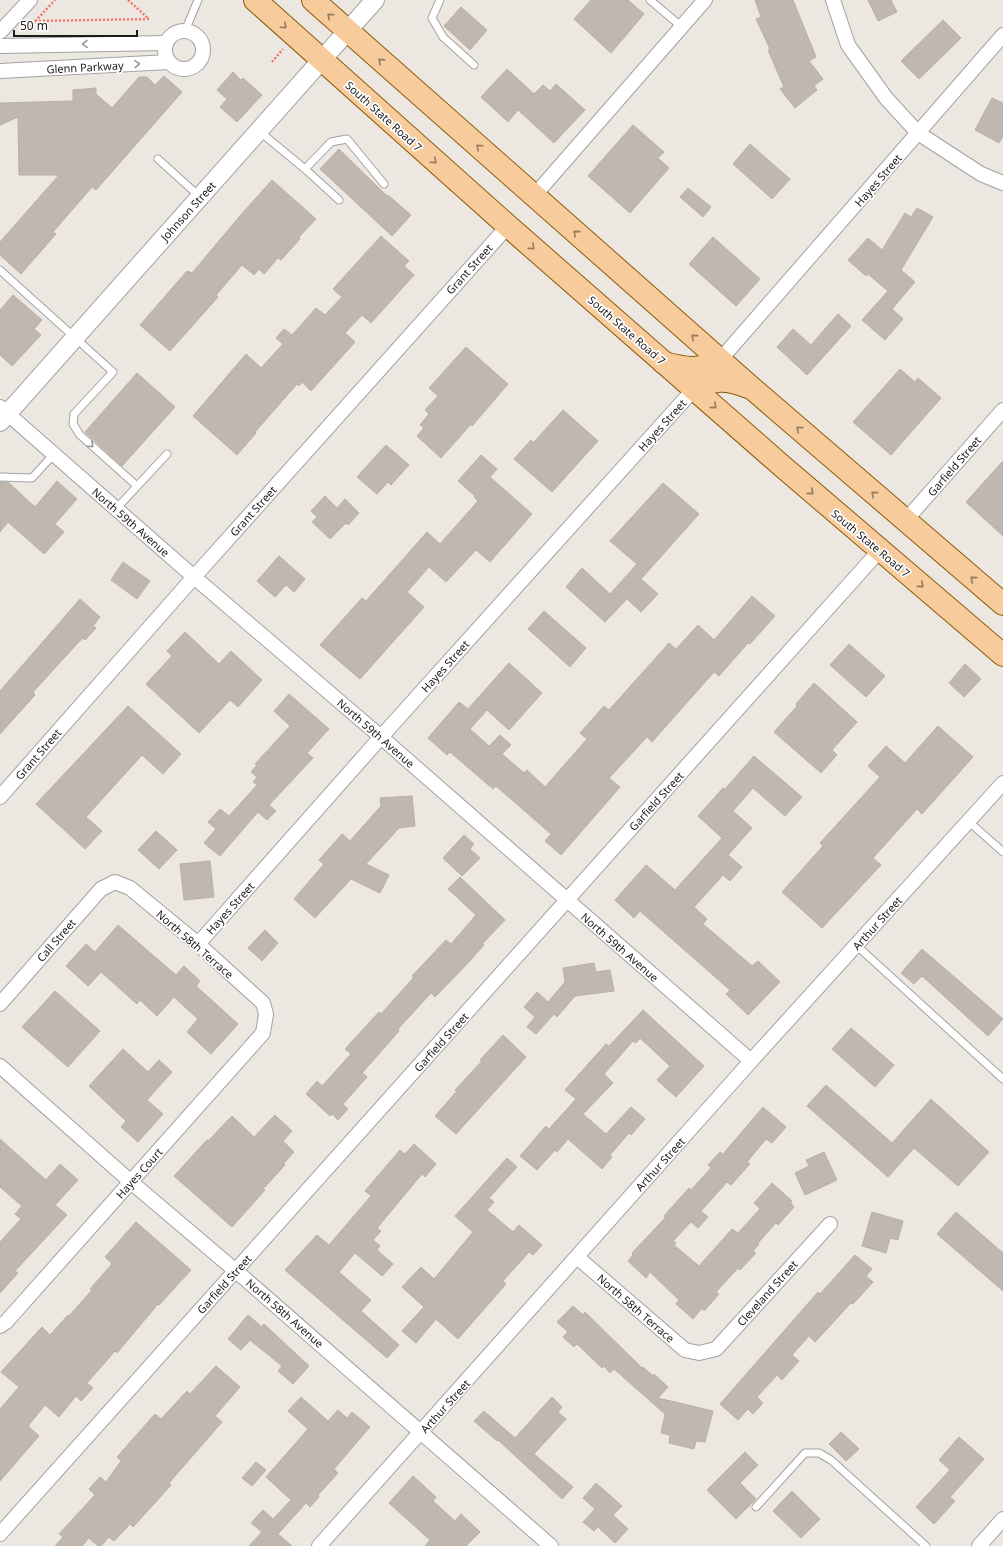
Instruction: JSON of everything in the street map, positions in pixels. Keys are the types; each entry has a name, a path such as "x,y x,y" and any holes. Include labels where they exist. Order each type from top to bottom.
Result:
{"main road":[{"name":"South State Road 7","path":"255,0 508,226 832,510 1003,655"},
{"path":"313,0 754,390 1003,604"},
{"path":"663,362 681,367 695,368 709,366 720,360"},
{"path":"694,389 706,383 720,380 734,382 754,390"}],"street":[{"path":"0,32 30,0"},
{"name":"Johnson Street","path":"3,414 75,338 375,0"},
{"path":"534,196 705,0"},
{"path":"833,0 848,45 886,98 918,133 982,174 1003,183"},
{"path":"169,62 165,53 166,43 174,34 185,31"},
{"name":"Glenn Parkway","path":"0,71 169,62 174,66 186,69 197,64 202,53 200,41 191,33 185,31"},
{"name":"Hayes Street","path":"720,360 1003,35"},
{"name":"Glenn Parkway","path":"7,46 166,43"},
{"name":"Grant Street","path":"0,797 194,577 508,226"},
{"name":"Hayes Street","path":"198,944 381,737 694,389"},
{"name":"Garfield Street","path":"905,521 1003,410"},
{"name":"North 59th Avenue","path":"3,414 54,454 194,577 381,737 751,1061"},
{"name":"Garfield Street","path":"0,1534 880,550"},
{"name":"Arthur Street","path":"319,1546 751,1061 1003,783"},
{"name":"North 58th Terrace","path":"115,882 130,888 198,944 263,1003 266,1014"},
{"name":"Call Street","path":"0,1004 101,889 115,882"},
{"name":"Hayes Court","path":"0,1326 6,1322 263,1033 266,1014"},
{"name":"North 58th Avenue","path":"0,1066 131,1182 236,1270 551,1546"},
{"name":"Cleveland Street","path":"699,1353 716,1349 830,1224"},
{"name":"North 58th Terrace","path":"577,1257 685,1350 699,1353"},
{"path":"979,1546 1003,1519"}],"lane":[{"path":"185,31 198,0"},
{"path":"440,0 432,18 443,37 474,65"},
{"path":"650,0 682,27"},
{"path":"259,131 305,169 339,200"},
{"path":"305,169 331,142 347,139 384,184"},
{"path":"158,159 200,197"},
{"path":"0,270 113,372 74,414 72,424 80,436 137,486"},
{"path":"0,477 32,478 54,454"},
{"path":"116,509 167,454"},
{"path":"968,821 1003,852"},
{"path":"856,945 1003,1079"},
{"path":"756,1507 805,1452 819,1453 831,1460 926,1546"}],"path":[{"path":"7,46 35,21 55,0"},
{"path":"35,21 149,19 128,0"}],"building":[{"path":"591,0 628,0 644,14 611,53 574,19"},
{"path":"755,0 793,0 816,57 809,61 823,79 814,86 817,90 795,108 780,89 784,87 768,50 770,49 756,19 761,17"},
{"path":"868,0 891,0 897,12 878,21"},
{"path":"461,7 487,30 470,50 444,26"},
{"path":"943,20 961,38 919,79 901,61"},
{"path":"507,69 534,94 543,85 550,91 556,84 585,110 554,143 518,110 508,122 481,97"},
{"path":"233,72 241,80 243,78 262,95 237,122 220,107 227,99 217,90"},
{"path":"164,76 182,92 96,190 92,187 53,232 56,234 21,274 0,255 0,242 59,175 19,175 18,117 0,125 0,103 73,101 73,90 96,88 96,94 112,108 139,77 147,77 155,85"},
{"path":"992,98 1003,103 1003,136 999,143 975,130"},
{"path":"633,125 664,152 658,158 669,168 630,213 588,176"},
{"path":"750,144 790,179 772,199 733,164"},
{"path":"339,149 387,196 388,195 411,215 392,236 320,169"},
{"path":"272,180 316,219 299,237 300,239 281,260 278,258 264,274 259,269 254,275 242,265 216,295 218,297 170,351 140,325 187,271 192,273"},
{"path":"688,188 711,207 703,217 680,197"},
{"path":"917,208 933,217 901,270 915,282 892,309 903,319 885,340 862,320 888,291 868,274 866,276 848,260 868,238 882,250 905,213 911,217"},
{"path":"381,236 409,261 404,266 414,275 371,323 362,315 345,333 355,342 311,391 302,382 299,386 297,384 237,455 193,416 246,354 261,368 283,344 276,338 284,329 292,335 316,308 325,315 342,297 333,289"},
{"path":"713,237 760,279 736,306 689,264"},
{"path":"13,295 42,320 34,329 41,335 12,366 0,355 0,310"},
{"path":"838,314 851,326 807,375 777,347 793,329 811,345"},
{"path":"466,347 508,384 472,426 471,424 441,458 417,436 424,428 420,425 429,414 425,410 438,396 429,388"},
{"path":"900,369 915,382 918,378 941,398 891,455 853,422"},
{"path":"137,373 175,407 122,466 85,432"},
{"path":"563,410 598,441 552,492 514,459 531,440 533,443"},
{"path":"386,445 409,465 391,485 388,482 377,494 357,477"},
{"path":"481,455 497,469 490,477 532,514 490,562 476,550 446,582 429,567 407,592 424,607 360,679 320,645 362,598 366,601 427,532 440,544 478,501 474,497 475,496 458,481"},
{"path":"1003,461 1003,536 966,502"},
{"path":"57,481 77,499 55,524 64,532 44,554 8,522 0,532 0,482 8,482 35,507"},
{"path":"663,483 699,514 641,579 658,594 641,612 627,599 605,622 566,587 582,568 610,594 637,564 610,541"},
{"path":"325,496 337,508 345,499 359,513 348,525 346,523 330,539 312,522 317,517 311,511"},
{"path":"279,556 305,579 294,592 286,585 275,597 257,581"},
{"path":"123,562 150,581 137,599 111,580"},
{"path":"752,596 775,616 750,644 748,643 719,676 714,672 652,742 647,737 609,778 620,787 561,855 545,841 551,834 496,786 493,789 450,752 447,755 428,738 459,702 468,709 509,663 542,693 509,730 487,710 470,729 489,746 500,735 511,745 502,754 524,773 527,770 545,787 587,739 580,733 604,706 609,710 669,643 676,649 698,625 714,640"},
{"path":"80,599 100,617 93,626 96,628 85,640 83,638 75,646 33,692 35,695 0,734 0,691"},
{"path":"544,611 586,648 570,667 528,629"},
{"path":"185,632 219,664 231,651 262,680 238,707 230,700 199,733 146,684 172,656 167,651"},
{"path":"849,644 885,676 866,697 830,665"},
{"path":"965,664 981,679 964,697 949,683"},
{"path":"814,683 857,722 832,750 837,755 821,773 774,732 797,706 796,704"},
{"path":"289,694 329,729 307,753 313,758 269,805 276,811 267,820 258,812 220,856 204,843 216,829 208,822 220,809 229,816 257,785 253,782 257,777 251,772 257,765 255,764 290,726 274,711"},
{"path":"128,706 181,754 163,774 142,755 86,817 102,831 85,849 36,804"},
{"path":"938,726 973,757 922,814 917,809 873,858 881,865 822,928 782,892 823,846 820,843 880,777 868,766 886,746 905,763"},
{"path":"754,756 802,797 785,816 753,788 733,811 752,828 728,855 742,867 730,881 723,875 694,907 707,919 703,924 752,966 758,961 780,982 748,1015 726,994 730,990 640,911 634,918 615,900 646,865 675,890 722,838 698,816 723,788 725,789"},
{"path":"412,796 415,826 399,828 366,864 389,875 380,893 351,879 315,918 294,899 324,864 319,860 342,834 350,841 381,806 380,798"},
{"path":"156,831 177,850 159,869 138,850"},
{"path":"464,835 474,844 470,849 480,858 462,876 443,858"},
{"path":"210,861 214,897 184,900 180,864"},
{"path":"460,877 505,920 482,944 484,945 468,963 435,997 431,993 398,1029 399,1031 362,1073 367,1077 343,1104 348,1109 338,1120 332,1114 330,1116 306,1094 317,1081 322,1086 351,1054 345,1049 379,1012 381,1014 414,977 412,976 446,940 451,944 476,915 448,889"},
{"path":"118,925 176,975 184,966 200,981 196,986 238,1024 211,1054 187,1032 198,1019 174,997 157,1016 140,1000 137,1004 101,972 88,986 66,966 86,944 95,952"},
{"path":"265,930 278,943 262,961 248,948"},
{"path":"922,949 1003,1019 988,1036 922,976 914,984 901,973"},
{"path":"594,963 596,972 610,970 614,991 575,996 557,1017 554,1014 536,1034 527,1027 535,1017 524,1007 537,992 548,1002 565,982 563,968"},
{"path":"55,991 100,1031 68,1067 22,1027"},
{"path":"643,1010 704,1066 676,1097 657,1080 670,1066 640,1038 636,1043 633,1041 604,1074 613,1083 583,1114 606,1134 631,1107 645,1119 631,1135 629,1133 610,1155 612,1157 602,1169 568,1139 557,1152 555,1150 537,1170 520,1156 546,1126 549,1129 576,1099 565,1090 606,1044 609,1046"},
{"path":"851,1028 894,1065 875,1087 832,1049"},
{"path":"503,1035 526,1057 456,1134 435,1116 457,1091 455,1090 482,1061 480,1060"},
{"path":"123,1049 148,1072 159,1060 172,1072 147,1100 163,1114 138,1142 121,1127 126,1121 89,1086"},
{"path":"826,1085 892,1143 931,1099 989,1152 958,1186 914,1148 888,1177 807,1106"},
{"path":"763,1107 786,1127 772,1143 766,1139 747,1162 750,1164 731,1185 727,1182 701,1211 708,1217 698,1228 691,1222 673,1241 676,1243 674,1245 699,1266 732,1229 738,1233 760,1209 754,1203 772,1183 792,1201 790,1202 794,1207 778,1225 776,1223 758,1243 759,1244 753,1251 756,1253 740,1270 738,1268 716,1292 719,1294 704,1311 702,1308 693,1319 676,1304 679,1300 650,1272 646,1278 628,1261 633,1255 632,1253 666,1217 664,1216 689,1188 691,1190 711,1168 708,1165 720,1152 723,1154"},
{"path":"275,1115 292,1131 283,1141 294,1152 283,1164 285,1165 263,1189 265,1190 232,1227 174,1176 207,1140 208,1141 232,1116 254,1137"},
{"path":"0,1139 46,1180 60,1164 78,1180 55,1205 67,1215 15,1271 18,1273 0,1293 0,1242 21,1219 15,1214 22,1206 0,1187"},
{"path":"414,1144 436,1164 425,1177 422,1174 377,1228 381,1231 373,1240 380,1246 377,1250 393,1264 382,1276 355,1253 339,1272 371,1300 361,1311 399,1345 387,1358 285,1270 317,1235 329,1245 371,1196 365,1191 400,1150 405,1154"},
{"path":"824,1152 837,1180 805,1195 795,1173 809,1166 806,1160"},
{"path":"507,1158 517,1167 489,1198 494,1202 487,1210 513,1232 519,1225 542,1245 533,1255 529,1252 503,1281 506,1284 458,1339 436,1319 416,1343 402,1331 424,1307 402,1287 421,1267 434,1279 473,1232 455,1216"},
{"path":"872,1212 903,1221 898,1240 890,1238 886,1253 862,1246"},
{"path":"956,1212 1003,1253 1003,1291 937,1234"},
{"path":"136,1222 191,1270 159,1305 158,1304 117,1353 115,1351 87,1383 93,1388 81,1401 76,1396 59,1417 45,1405 28,1426 39,1436 0,1481 0,1409 19,1387 1,1372 42,1327 50,1335 68,1315 69,1316 112,1264 105,1257"},
{"path":"855,1255 872,1269 866,1276 873,1282 853,1304 851,1303 815,1342 809,1336 792,1355 799,1361 782,1380 777,1375 757,1397 763,1403 753,1414 748,1409 738,1420 720,1404 818,1292 820,1294"},
{"path":"573,1306 583,1315 585,1312 642,1368 643,1367 653,1376 654,1374 668,1387 658,1398 713,1411 705,1442 696,1441 694,1449 669,1443 670,1435 661,1433 665,1414 614,1369 610,1373 604,1366 602,1368 577,1344 574,1347 563,1337 568,1332 557,1322"},
{"path":"248,1315 262,1327 264,1324 309,1366 293,1384 278,1371 282,1366 250,1340 241,1350 228,1339"},
{"path":"216,1366 240,1387 215,1416 222,1422 169,1483 171,1485 133,1527 130,1524 114,1541 109,1537 101,1546 98,1546 89,1538 82,1546 55,1546 63,1537 59,1534 95,1495 89,1489 100,1477 106,1482 121,1461 117,1457 155,1414 161,1419 187,1391 190,1394"},
{"path":"301,1397 328,1421 338,1410 347,1418 352,1412 370,1427 334,1469 338,1473 318,1495 319,1497 310,1507 306,1503 278,1534 292,1546 249,1546 262,1532 251,1523 263,1510 273,1519 291,1500 266,1477 308,1429 288,1411"},
{"path":"552,1397 562,1407 558,1412 566,1419 534,1454 573,1487 562,1499 498,1440 497,1441 474,1421 484,1411 515,1438"},
{"path":"841,1432 859,1449 846,1461 829,1444"},
{"path":"959,1437 984,1459 950,1497 955,1501 934,1524 916,1507 950,1470 939,1460"},
{"path":"745,1452 758,1465 740,1483 756,1499 736,1519 707,1490"},
{"path":"256,1462 266,1470 252,1486 242,1478"},
{"path":"413,1476 436,1497 433,1501 455,1521 461,1514 480,1532 466,1546 425,1546 430,1540 389,1503"},
{"path":"596,1483 622,1506 613,1515 628,1529 615,1543 598,1527 594,1531 583,1522 595,1509 583,1498"},
{"path":"792,1491 820,1519 801,1538 773,1511"}]}
